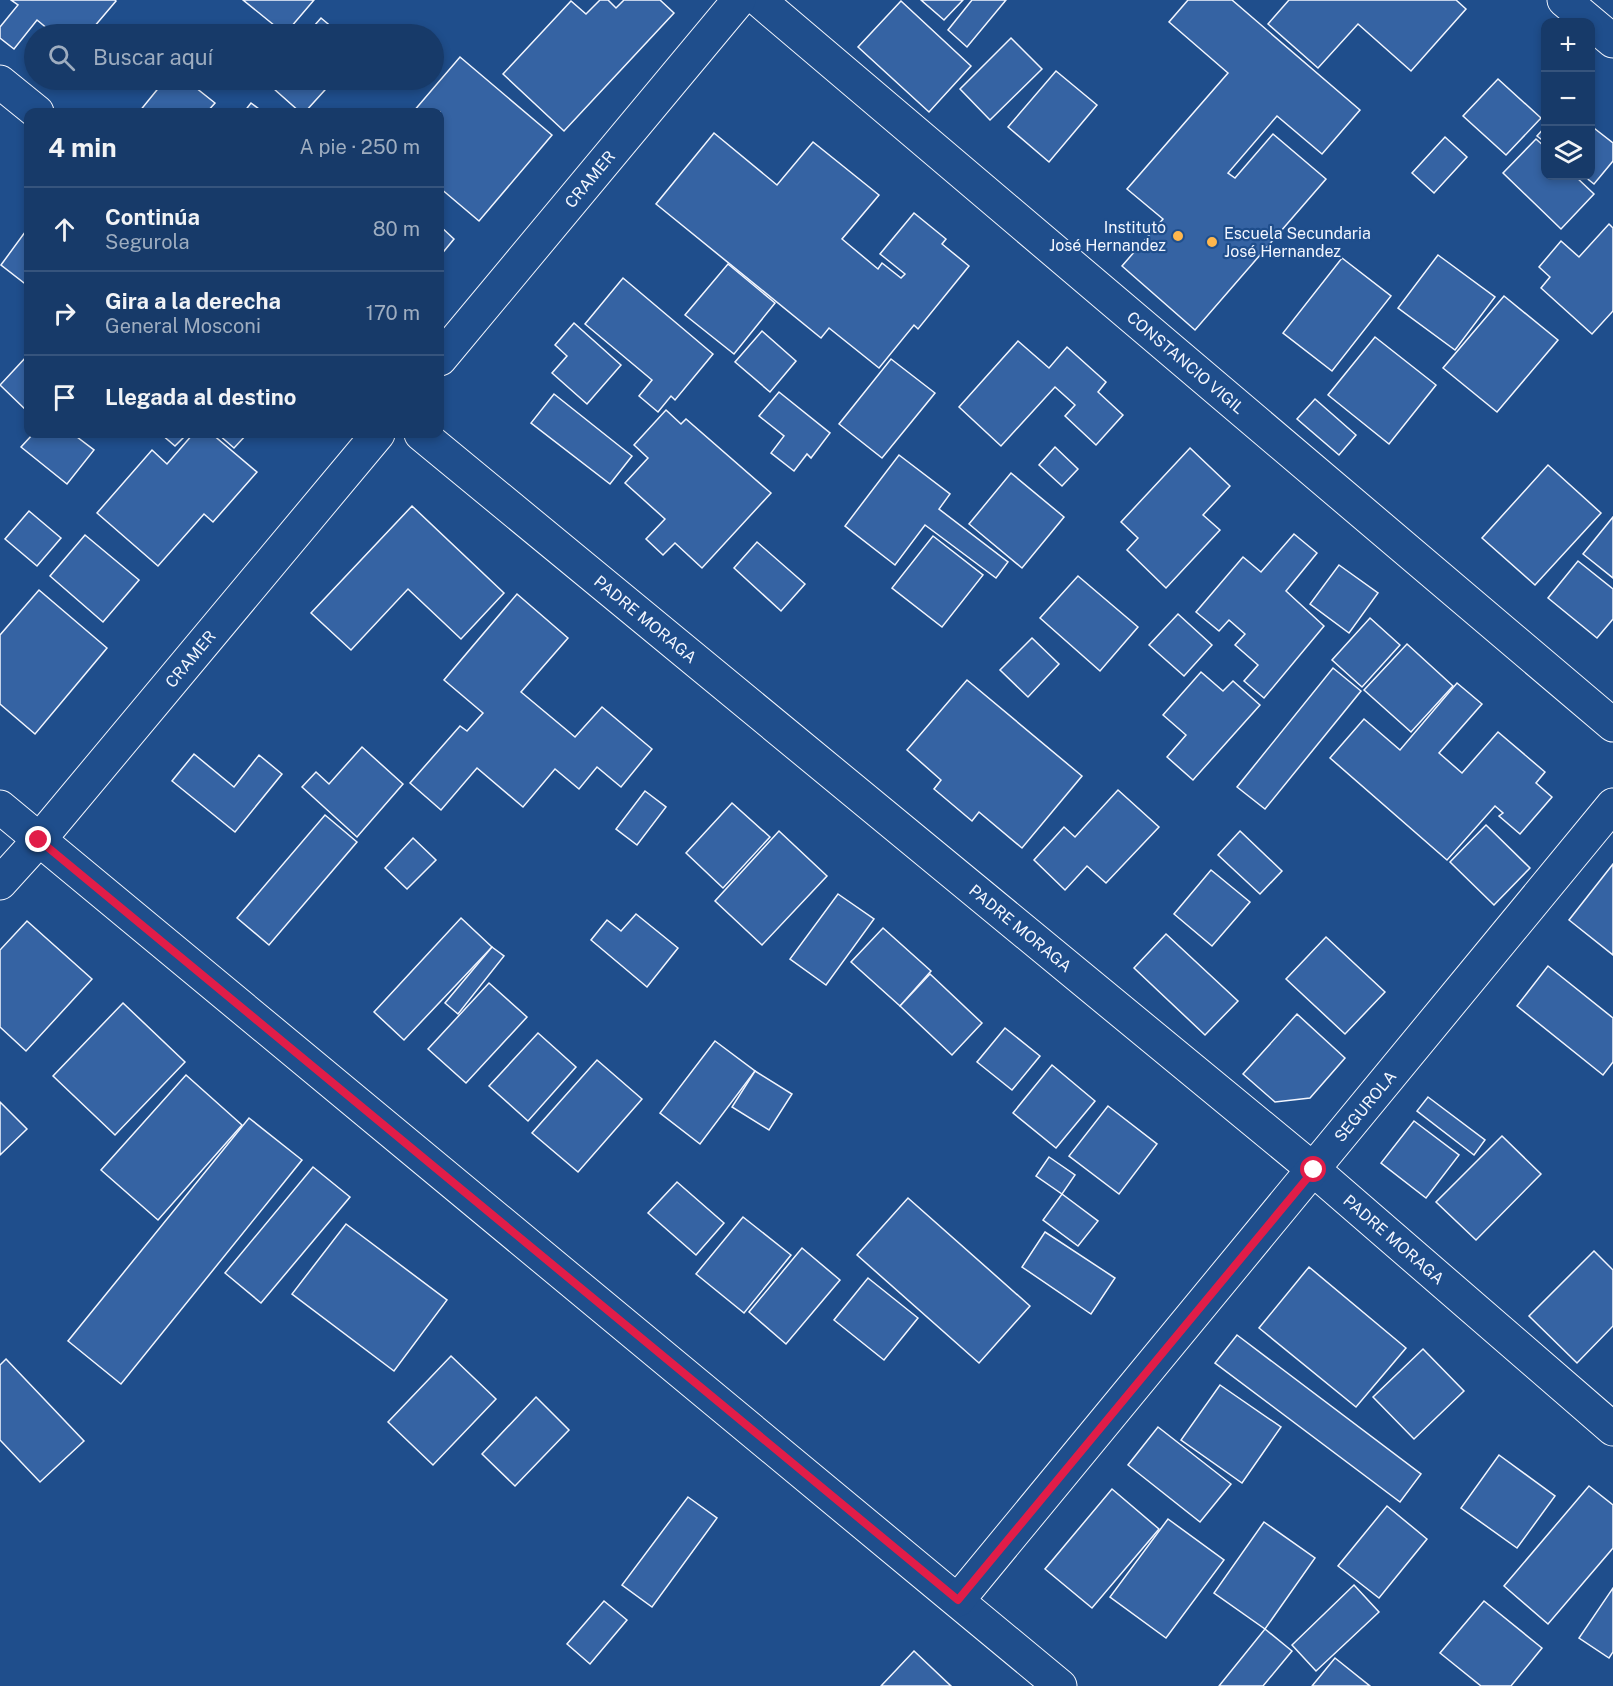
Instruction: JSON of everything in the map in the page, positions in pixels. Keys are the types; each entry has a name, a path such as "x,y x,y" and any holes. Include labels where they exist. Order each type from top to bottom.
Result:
{"street":[{"name":"CRAMER","path":"444,354 739,0"},
{"name":"CONSTANCIO VIGIL","path":"759,0 1613,725"},
{"path":"1564,0 1613,41"},
{"path":"0,82 32,108"},
{"name":"CRAMER","path":"0,883 39,840 375,438"},
{"name":"PADRE MORAGA","path":"426,438 1314,1170 1613,1429"},
{"name":"SEGUROLA","path":"958,1600 1613,806"},
{"path":"0,807 1060,1686"}],"building":[{"path":"11,0 116,1 96,24 42,24 37,20 34,24 24,24 24,36 14,49 0,38 0,27 18,5"},
{"path":"243,0 314,0 294,24 273,24"},
{"path":"600,0 608,0 616,8 624,0 660,0 674,13 564,131 503,74 571,1 586,14"},
{"path":"921,0 963,0 944,20"},
{"path":"972,0 1006,0 967,47 948,30"},
{"path":"1188,0 1232,0 1360,110 1322,154 1277,116 1228,173 1235,178 1273,134 1326,179 1195,330 1122,266 1163,219 1127,189 1228,73 1169,22"},
{"path":"1289,0 1456,0 1466,9 1411,71 1358,24 1318,68 1268,24"},
{"path":"901,1 971,66 929,112 858,47"},
{"path":"321,18 328,24 316,24"},
{"path":"1011,38 1042,69 990,120 960,89"},
{"path":"460,57 552,135 479,221 444,191 444,108 416,108 432,90 444,90 444,76"},
{"path":"1056,71 1097,105 1049,162 1008,127"},
{"path":"1498,79 1541,118 1506,155 1463,116"},
{"path":"157,90 199,90 215,103 211,108 142,108"},
{"path":"275,90 325,90 309,108 295,108"},
{"path":"251,103 258,108 247,108"},
{"path":"1595,129 1613,143 1613,161 1594,184 1589,180 1595,180"},
{"path":"714,133 777,185 813,142 879,195 842,239 878,269 882,263 901,278 905,274 880,254 914,213 946,239 942,244 969,266 918,329 914,325 879,368 829,328 821,338 656,204"},
{"path":"1445,137 1467,157 1434,193 1412,173"},
{"path":"1536,139 1541,144 1541,180 1579,180 1594,194 1561,229 1503,173"},
{"path":"1609,224 1613,228 1613,311 1592,334 1541,288 1550,277 1539,267 1561,241 1579,257"},
{"path":"444,230 454,239 444,251"},
{"path":"24,233 24,283 1,265"},
{"path":"1438,255 1495,297 1455,350 1398,308"},
{"path":"1342,258 1391,296 1332,371 1283,333"},
{"path":"728,264 775,303 734,354 685,315"},
{"path":"623,278 713,354 675,400 671,396 658,412 639,396 652,380 585,324"},
{"path":"1504,296 1558,340 1497,412 1443,368"},
{"path":"574,323 621,365 587,404 552,373 567,356 555,345"},
{"path":"762,331 796,361 770,392 735,362"},
{"path":"1375,337 1436,385 1389,444 1328,395"},
{"path":"1018,341 1049,368 1067,347 1106,382 1098,392 1123,415 1096,445 1065,416 1075,405 1055,387 1001,446 959,407"},
{"path":"24,359 24,408 0,385"},
{"path":"891,359 935,393 882,458 839,424"},
{"path":"779,392 830,433 811,458 807,454 794,471 771,453 784,436 759,416"},
{"path":"554,394 632,456 610,484 531,423"},
{"path":"1315,399 1356,435 1339,455 1297,419"},
{"path":"666,410 681,424 686,419 771,493 702,568 675,543 663,555 646,539 665,519 625,483 648,458 634,445"},
{"path":"29,438 78,438 94,450 67,484 21,447"},
{"path":"166,438 183,438 175,446"},
{"path":"190,438 217,438 257,472 213,522 204,514 158,566 97,513 152,450 167,464"},
{"path":"223,438 243,438 234,448"},
{"path":"1055,447 1078,469 1062,486 1039,465"},
{"path":"1190,448 1230,486 1203,515 1220,530 1166,588 1127,550 1138,538 1121,522"},
{"path":"899,455 950,494 939,509 1008,562 996,578 925,525 895,565 845,526"},
{"path":"1548,465 1601,513 1535,585 1482,538"},
{"path":"1011,473 1064,517 1022,568 969,524"},
{"path":"412,506 504,593 461,639 408,589 351,650 311,613"},
{"path":"29,511 61,538 37,566 5,539"},
{"path":"1613,517 1613,578 1583,554"},
{"path":"1294,534 1317,553 1286,591 1324,626 1264,698 1244,681 1258,665 1235,645 1245,634 1229,620 1219,631 1196,612 1243,557 1261,572"},
{"path":"85,535 139,580 103,622 50,576"},
{"path":"933,536 983,575 942,627 892,588"},
{"path":"757,542 805,584 781,611 734,568"},
{"path":"1578,561 1613,589 1613,619 1597,638 1548,598"},
{"path":"1339,565 1378,593 1349,633 1310,604"},
{"path":"1078,576 1138,627 1100,671 1040,618"},
{"path":"39,590 107,648 35,734 0,704 0,635"},
{"path":"517,594 568,638 521,692 575,737 602,707 652,749 621,787 597,767 579,789 555,769 523,807 477,768 441,810 410,783 460,726 467,731 483,713 444,680"},
{"path":"1178,614 1212,645 1184,676 1149,645"},
{"path":"1370,618 1400,645 1362,687 1332,660"},
{"path":"1032,638 1059,664 1028,697 1000,670"},
{"path":"1407,644 1453,686 1411,732 1364,690"},
{"path":"1333,668 1361,691 1265,809 1237,787"},
{"path":"1201,672 1223,691 1233,681 1260,705 1193,780 1167,757 1186,735 1163,715"},
{"path":"967,680 1082,776 1022,848 979,812 972,821 934,789 941,780 907,750"},
{"path":"1457,683 1482,704 1439,753 1462,773 1498,732 1545,772 1536,783 1552,797 1520,834 1499,816 1503,813 1495,806 1447,860 1330,758 1364,719 1400,750"},
{"path":"362,747 403,784 357,837 302,787 316,772 329,784"},
{"path":"194,754 234,787 259,755 282,774 235,832 172,781"},
{"path":"1118,790 1159,827 1106,883 1087,866 1065,890 1034,860 1064,827 1075,837"},
{"path":"645,791 666,807 637,845 616,829"},
{"path":"732,803 770,837 723,888 686,853"},
{"path":"325,815 357,842 269,945 237,918"},
{"path":"1486,825 1530,868 1494,905 1450,862"},
{"path":"779,831 827,876 762,945 715,901"},
{"path":"1240,831 1282,871 1260,894 1218,855"},
{"path":"413,838 436,860 407,889 385,868"},
{"path":"1613,864 1613,955 1569,920"},
{"path":"1211,870 1250,902 1212,946 1174,914"},
{"path":"838,894 874,919 826,985 790,959"},
{"path":"636,914 678,948 647,987 591,940 607,920 621,931"},
{"path":"461,918 492,947 404,1040 374,1012"},
{"path":"27,921 92,979 26,1051 0,1027 0,950"},
{"path":"883,928 931,971 900,1006 851,962"},
{"path":"1166,934 1238,1001 1205,1035 1134,968"},
{"path":"1326,937 1385,992 1345,1034 1286,979"},
{"path":"492,947 504,956 458,1014 445,1003"},
{"path":"1548,966 1613,1018 1613,1062 1603,1075 1517,1006"},
{"path":"930,974 982,1023 952,1055 900,1006"},
{"path":"489,983 527,1017 466,1083 428,1049"},
{"path":"123,1003 185,1062 115,1135 53,1076"},
{"path":"1297,1014 1345,1058 1310,1098 1275,1102 1243,1074"},
{"path":"1005,1028 1040,1056 1012,1090 977,1062"},
{"path":"538,1033 576,1067 528,1121 489,1086"},
{"path":"715,1041 755,1071 700,1144 660,1113"},
{"path":"597,1060 642,1099 578,1172 532,1133"},
{"path":"1052,1065 1095,1101 1056,1148 1013,1113"},
{"path":"755,1071 792,1094 769,1130 732,1107"},
{"path":"186,1075 242,1125 158,1220 101,1170"},
{"path":"1428,1097 1485,1140 1474,1155 1417,1111"},
{"path":"0,1102 27,1129 0,1155"},
{"path":"1108,1106 1157,1144 1119,1194 1069,1156"},
{"path":"249,1118 302,1160 121,1384 68,1341"},
{"path":"1414,1121 1459,1155 1426,1198 1381,1163"},
{"path":"1502,1136 1541,1174 1476,1240 1436,1202"},
{"path":"1049,1157 1075,1175 1062,1194 1036,1176"},
{"path":"313,1167 350,1197 261,1303 225,1273"},
{"path":"677,1182 724,1223 696,1255 648,1213"},
{"path":"1062,1194 1098,1221 1078,1246 1043,1220"},
{"path":"908,1198 1030,1306 979,1363 857,1255"},
{"path":"743,1217 791,1255 744,1313 696,1274"},
{"path":"346,1224 447,1300 394,1371 292,1294"},
{"path":"1045,1232 1115,1278 1091,1314 1022,1267"},
{"path":"802,1248 840,1280 786,1344 749,1312"},
{"path":"1594,1251 1613,1270 1613,1326 1577,1363 1529,1316"},
{"path":"1309,1267 1406,1348 1356,1407 1259,1328"},
{"path":"868,1278 918,1318 884,1360 834,1320"},
{"path":"1237,1335 1421,1474 1400,1502 1215,1363"},
{"path":"1423,1349 1464,1391 1414,1439 1373,1397"},
{"path":"451,1356 496,1399 433,1465 388,1422"},
{"path":"6,1359 84,1441 40,1482 0,1440 0,1365"},
{"path":"1220,1385 1281,1427 1242,1483 1181,1440"},
{"path":"536,1397 569,1430 515,1486 482,1454"},
{"path":"1158,1427 1231,1484 1200,1522 1128,1465"},
{"path":"1499,1455 1555,1496 1517,1548 1461,1508"},
{"path":"1589,1486 1613,1505 1613,1548 1548,1624 1504,1586"},
{"path":"1112,1489 1159,1529 1092,1608 1045,1569"},
{"path":"688,1497 717,1518 652,1607 622,1585"},
{"path":"1387,1506 1427,1539 1379,1598 1338,1566"},
{"path":"1168,1519 1224,1560 1166,1638 1110,1597"},
{"path":"1264,1522 1315,1558 1265,1629 1214,1593"},
{"path":"1354,1585 1379,1612 1316,1671 1292,1645"},
{"path":"1613,1588 1613,1652 1609,1658 1579,1638"},
{"path":"604,1601 627,1620 590,1664 567,1644"},
{"path":"1484,1601 1542,1648 1511,1686 1481,1686 1440,1653"},
{"path":"1265,1629 1292,1651 1263,1686 1219,1686"},
{"path":"914,1651 951,1686 881,1686"},
{"path":"1335,1658 1370,1686 1312,1686"}],"place":[{"name":"Instituto José Hernandez","path":"1178,236"},
{"name":"Escuela Secundaria José Hernandez","path":"1212,242"}],"route":[{"path":"39,840 958,1600 1314,1170"}]}
